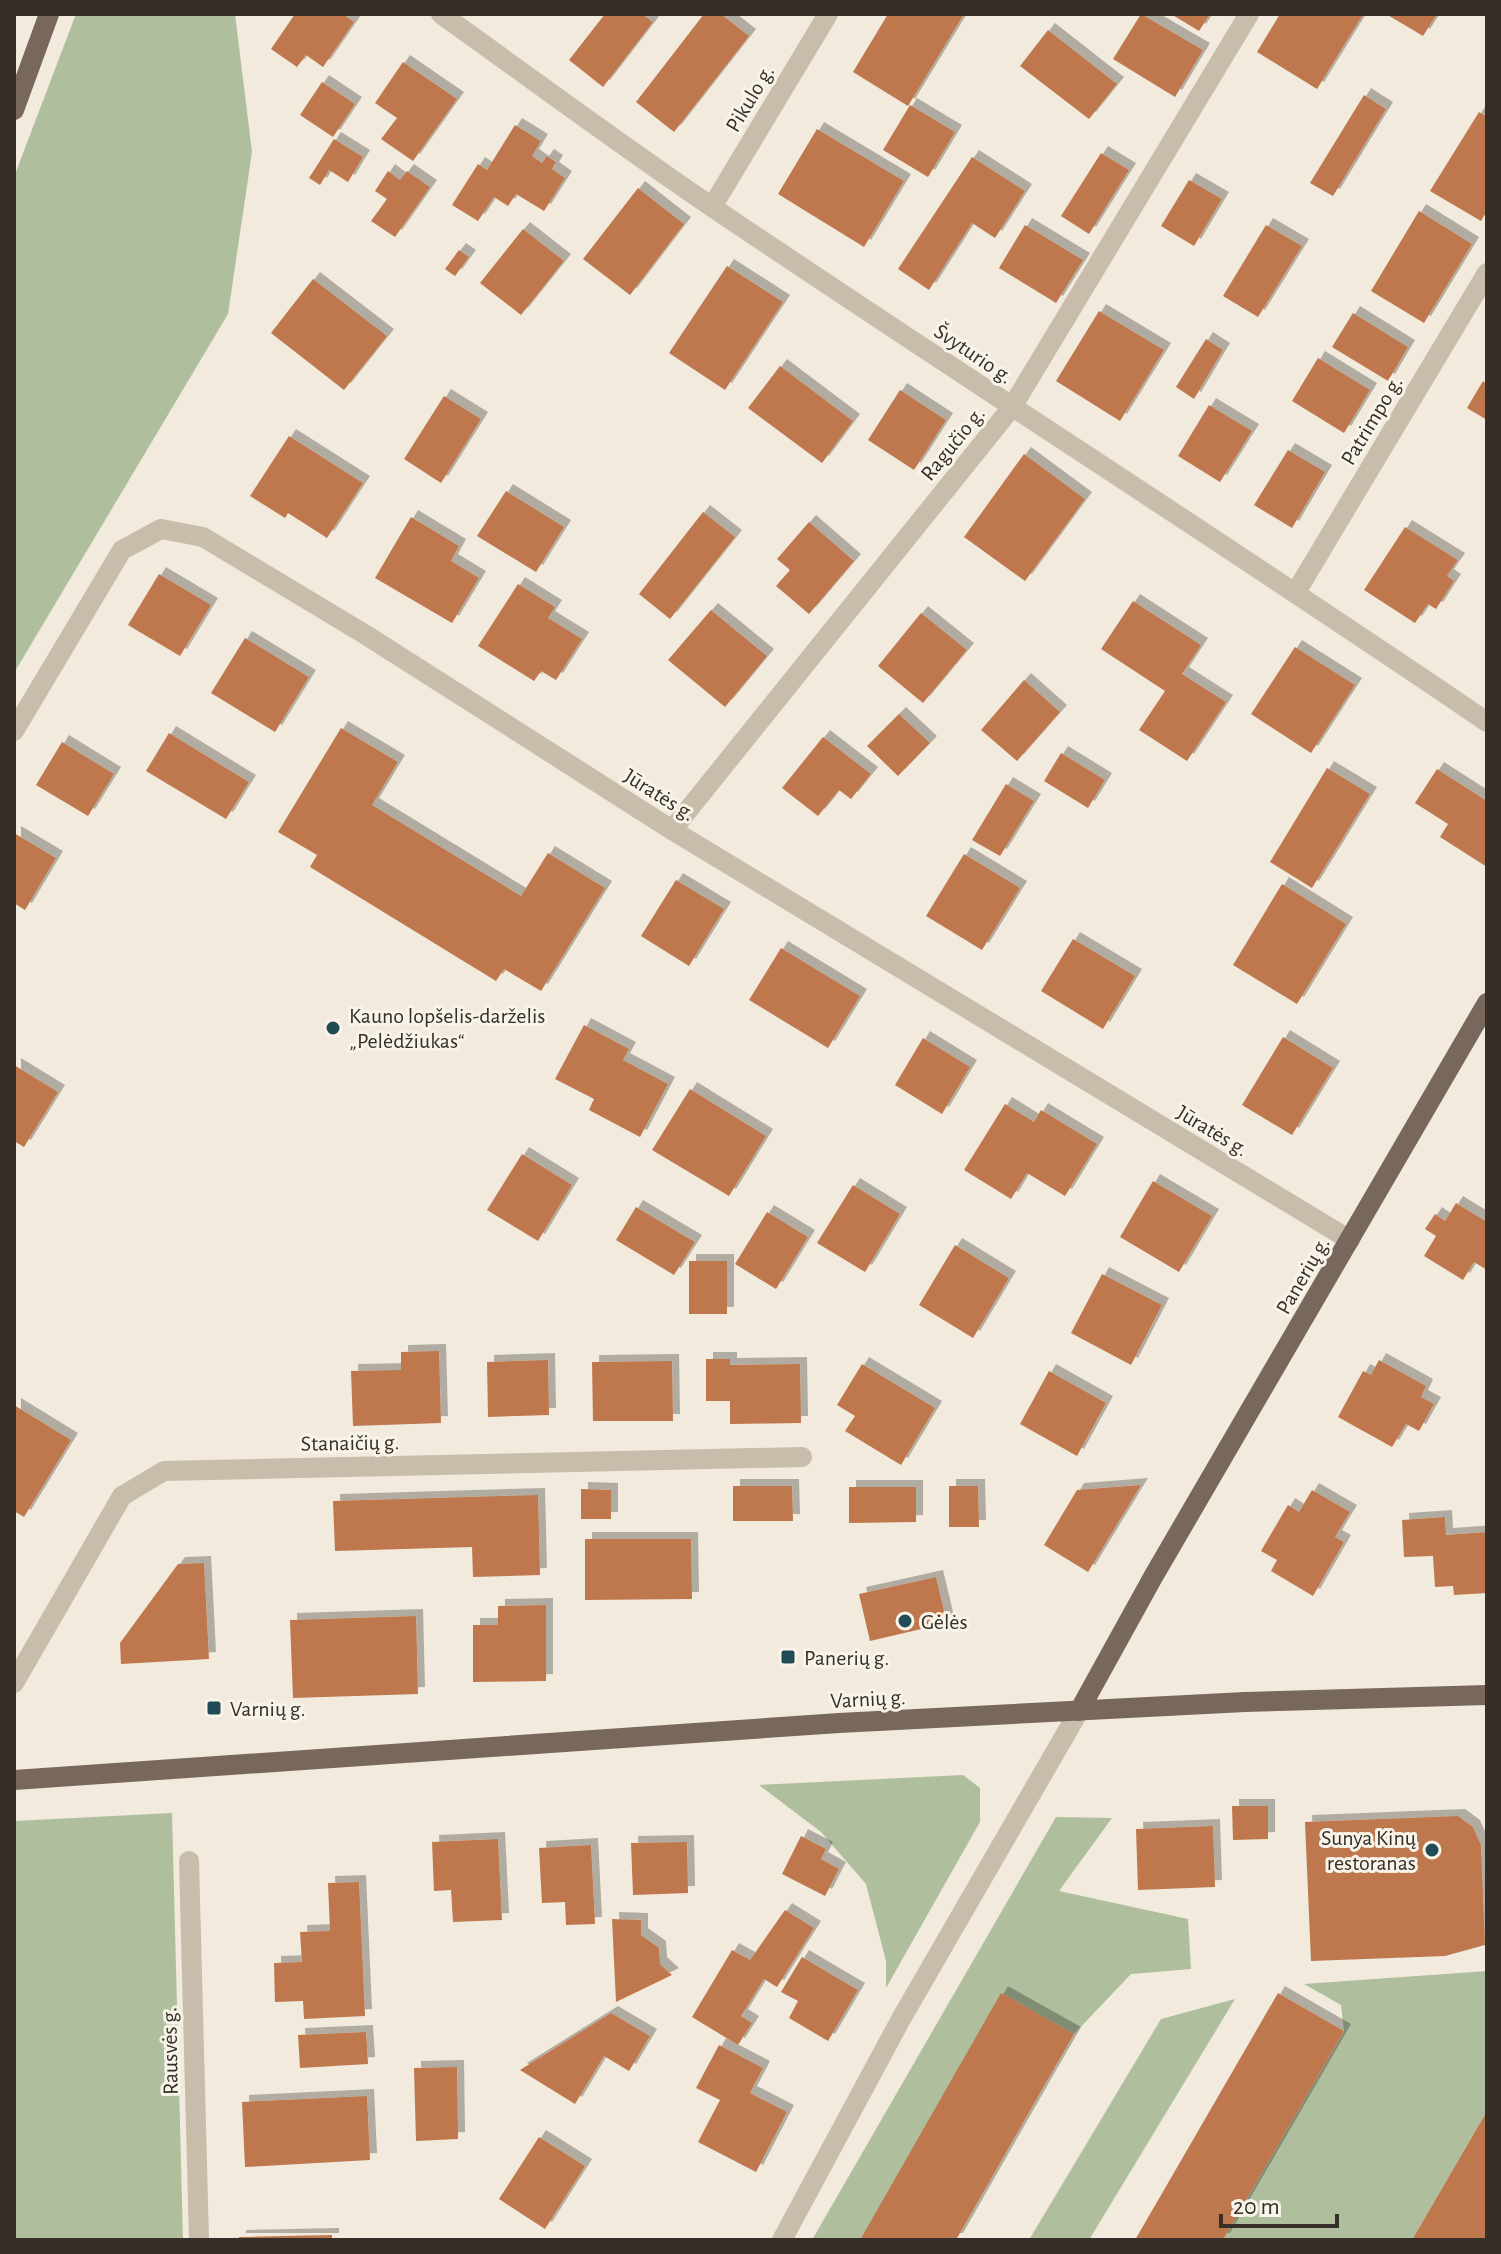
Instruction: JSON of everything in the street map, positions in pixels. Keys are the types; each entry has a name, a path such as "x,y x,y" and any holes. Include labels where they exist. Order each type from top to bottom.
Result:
{"main road":[{"path":"14,110 49,14"},
{"name":"Panerių g.","path":"1079,1711 1153,1577 1487,1003"},
{"name":"Varnių g.","path":"14,1780 839,1723 1245,1702 1487,1695"}],"street":[{"name":"Švyturio g.","path":"441,14 712,207 1296,592 1487,722"},
{"name":"Pikulo g.","path":"712,207 828,14"},
{"name":"Ragučio g.","path":"672,830 1012,407 1249,14"},
{"name":"Patrimpo g.","path":"1296,592 1487,273"},
{"name":"Jūratės g.","path":"14,731 122,550 161,529 203,537 366,635 672,830 1350,1240"},
{"name":"Stanaičių g.","path":"14,1683 122,1496 164,1471 802,1457"},
{"name":"Panerių g.","path":"782,2240 901,2019 1079,1711"},
{"name":"Rausvės g.","path":"189,1861 199,2240"}],"green space":[{"path":"76,14 235,14 252,152 228,314 14,673 14,177"},
{"path":"963,1775 980,1788 980,1822 886,1988 886,1961 866,1884 821,1832 759,1785"},
{"path":"172,1813 183,2240 14,2240 14,1821"},
{"path":"1056,1817 1112,1818 1059,1891 1188,1919 1191,1969 1131,1974 1074,2034 860,2240 812,2240"},
{"path":"1487,1971 1487,2111 1412,2240 1223,2240 1344,2031 1341,2005 1304,1984"},
{"path":"1235,1999 1089,2240 1029,2240 1161,2019"}],"building":[{"path":"295,14 343,14 354,22 323,67 306,55 297,67 271,49"},
{"path":"605,14 642,14 653,22 603,87 569,60"},
{"path":"704,14 721,14 749,36 674,132 636,102"},
{"path":"888,14 964,14 908,106 853,72"},
{"path":"1141,14 1203,50 1175,97 1113,59"},
{"path":"1171,14 1210,14 1199,31"},
{"path":"1280,14 1362,16 1317,89 1257,52"},
{"path":"1386,14 1437,14 1423,36"},
{"path":"1048,30 1117,84 1089,119 1020,66"},
{"path":"403,62 457,99 413,161 381,139 397,118 375,103"},
{"path":"322,82 355,104 333,137 300,115"},
{"path":"1364,95 1386,109 1333,196 1310,183"},
{"path":"910,105 955,132 928,177 883,150"},
{"path":"1479,112 1487,117 1487,211 1481,221 1430,191"},
{"path":"515,125 541,141 532,156 542,163 547,156 556,162 552,169 565,178 544,211 516,194 508,206 494,197 478,221 452,205 478,164 487,170"},
{"path":"817,129 904,181 864,247 778,194"},
{"path":"334,139 363,157 348,182 329,170 320,185 309,178"},
{"path":"1101,153 1129,170 1089,234 1061,216"},
{"path":"972,157 1025,191 995,238 972,223 929,290 898,269"},
{"path":"388,171 400,180 407,171 430,187 395,237 371,221 387,199 375,191"},
{"path":"1189,180 1222,199 1194,246 1161,226"},
{"path":"638,188 684,224 630,295 583,259"},
{"path":"1419,211 1472,244 1424,323 1371,291"},
{"path":"1025,225 1083,260 1056,303 999,268"},
{"path":"1266,225 1302,246 1258,317 1223,296"},
{"path":"523,229 564,261 521,315 480,283"},
{"path":"459,250 469,257 455,276 445,269"},
{"path":"727,266 783,302 725,390 669,353"},
{"path":"313,279 387,336 344,390 271,333"},
{"path":"1099,311 1164,350 1120,421 1056,381"},
{"path":"1353,313 1408,347 1388,381 1332,347"},
{"path":"1206,339 1223,350 1194,399 1176,387"},
{"path":"1318,358 1370,390 1344,433 1292,401"},
{"path":"780,366 853,421 822,463 748,408"},
{"path":"1483,381 1487,384 1487,420 1467,408"},
{"path":"900,390 946,420 914,470 868,440"},
{"path":"444,396 481,419 441,483 404,459"},
{"path":"1209,405 1252,431 1220,482 1178,456"},
{"path":"289,436 363,483 327,538 288,513 285,518 250,496"},
{"path":"1288,450 1325,472 1292,528 1254,505"},
{"path":"1024,454 1085,499 1025,581 964,537"},
{"path":"506,491 564,527 536,572 477,536"},
{"path":"703,512 735,537 670,619 639,594"},
{"path":"411,517 459,546 451,561 479,578 452,623 375,578"},
{"path":"809,522 854,561 809,614 776,586 790,570 777,559"},
{"path":"1405,527 1458,560 1447,576 1454,581 1436,609 1428,604 1415,623 1364,590"},
{"path":"159,574 211,605 180,656 128,625"},
{"path":"518,584 555,607 548,618 582,639 556,680 541,671 534,681 478,646"},
{"path":"1133,601 1201,645 1182,674 1226,702 1187,761 1139,730 1165,691 1101,649"},
{"path":"711,610 767,656 725,707 668,660"},
{"path":"921,613 967,650 923,703 878,666"},
{"path":"245,638 309,677 275,732 211,693"},
{"path":"1295,647 1355,685 1311,753 1251,714"},
{"path":"1024,680 1060,712 1017,761 981,730"},
{"path":"899,714 930,743 898,776 867,746"},
{"path":"341,728 398,762 372,805 521,896 548,853 605,888 541,991 504,969 496,981 310,867 317,855 278,832"},
{"path":"169,733 249,782 226,819 146,771"},
{"path":"823,737 871,774 851,799 839,790 818,816 782,788"},
{"path":"62,742 114,774 88,816 36,785"},
{"path":"1061,753 1105,780 1088,808 1044,781"},
{"path":"1327,768 1370,794 1312,888 1270,862"},
{"path":"1437,769 1487,801 1487,867 1440,837 1448,824 1415,803"},
{"path":"1006,784 1034,801 1000,856 972,840"},
{"path":"14,833 56,858 25,910 14,903"},
{"path":"964,854 1020,888 982,950 926,916"},
{"path":"676,880 724,909 689,966 641,936"},
{"path":"1282,884 1346,924 1297,1004 1233,965"},
{"path":"1073,939 1135,976 1103,1029 1041,991"},
{"path":"781,948 860,996 828,1048 749,1000"},
{"path":"584,1025 629,1049 623,1060 668,1084 640,1137 589,1110 594,1099 555,1079"},
{"path":"1283,1037 1333,1068 1292,1135 1242,1105"},
{"path":"923,1038 970,1067 942,1114 895,1085"},
{"path":"14,1065 58,1092 24,1147 14,1141"},
{"path":"690,1089 766,1136 729,1196 652,1150"},
{"path":"1005,1104 1034,1122 1041,1110 1097,1144 1065,1196 1027,1173 1011,1199 964,1170"},
{"path":"522,1154 572,1185 538,1241 487,1210"},
{"path":"1153,1181 1212,1216 1179,1272 1120,1237"},
{"path":"853,1185 900,1214 865,1272 817,1243"},
{"path":"1456,1203 1487,1222 1487,1270 1474,1262 1463,1280 1424,1256 1436,1236 1425,1229 1435,1214 1445,1221"},
{"path":"636,1207 695,1242 674,1275 616,1240"},
{"path":"767,1212 808,1237 776,1289 735,1264"},
{"path":"955,1245 1009,1278 973,1338 919,1305"},
{"path":"689,1261 727,1261 727,1314 689,1314"},
{"path":"1102,1274 1162,1305 1131,1365 1071,1333"},
{"path":"439,1351 441,1423 353,1426 351,1371 401,1370 401,1352"},
{"path":"706,1359 730,1359 730,1365 800,1364 801,1423 730,1424 730,1401 706,1401"},
{"path":"548,1360 549,1415 488,1417 487,1362"},
{"path":"1379,1360 1426,1386 1421,1397 1434,1404 1419,1431 1406,1424 1392,1447 1338,1417 1363,1371 1371,1375"},
{"path":"672,1361 673,1421 593,1421 592,1362"},
{"path":"862,1364 935,1408 901,1465 845,1431 855,1416 837,1405"},
{"path":"1049,1371 1106,1403 1077,1456 1020,1424"},
{"path":"14,1405 71,1440 24,1517 14,1511"},
{"path":"1141,1485 1088,1572 1044,1545 1077,1490"},
{"path":"733,1486 792,1486 793,1521 733,1521"},
{"path":"949,1486 978,1486 979,1527 949,1527"},
{"path":"849,1487 916,1487 916,1522 849,1523"},
{"path":"581,1489 611,1490 611,1519 581,1519"},
{"path":"1312,1490 1350,1512 1335,1537 1344,1542 1313,1596 1271,1571 1277,1560 1261,1551 1288,1505 1299,1512"},
{"path":"538,1495 540,1575 473,1577 472,1547 335,1551 333,1501"},
{"path":"1445,1517 1446,1535 1487,1532 1487,1593 1454,1595 1453,1586 1435,1587 1433,1556 1404,1557 1402,1520"},
{"path":"585,1539 691,1539 692,1599 585,1600"},
{"path":"204,1563 209,1659 121,1664 120,1643 178,1564"},
{"path":"936,1577 947,1623 870,1641 859,1594"},
{"path":"546,1605 546,1681 473,1682 473,1625 498,1625 498,1606"},
{"path":"416,1616 418,1694 293,1698 290,1620"},
{"path":"1232,1806 1268,1806 1268,1839 1233,1840"},
{"path":"1458,1816 1473,1827 1481,1845 1485,1945 1445,1956 1311,1961 1305,1822"},
{"path":"1213,1826 1215,1887 1138,1890 1136,1829"},
{"path":"801,1836 826,1849 821,1859 839,1869 825,1896 782,1874"},
{"path":"498,1839 502,1920 453,1922 451,1890 434,1891 432,1842"},
{"path":"687,1842 688,1893 633,1895 631,1843"},
{"path":"591,1845 595,1924 566,1925 565,1902 542,1903 539,1848"},
{"path":"359,1882 365,2016 304,2019 303,2001 275,2002 274,1963 302,1962 300,1932 330,1931 328,1883"},
{"path":"785,1910 814,1928 777,1987 764,1979 741,2016 752,2023 738,2045 692,2017 732,1950 750,1960"},
{"path":"612,1919 641,1920 641,1935 659,1948 660,1964 672,1975 616,2002"},
{"path":"802,1957 858,1990 828,2041 789,2018 798,2001 781,1992"},
{"path":"1001,1993 1074,2034 956,2240 860,2240"},
{"path":"1278,1993 1344,2031 1223,2240 1135,2240"},
{"path":"611,2013 650,2036 629,2071 604,2056 575,2104 520,2070"},
{"path":"366,2032 368,2064 300,2068 298,2035"},
{"path":"719,2045 763,2068 750,2093 787,2112 756,2172 698,2142 720,2100 696,2088"},
{"path":"457,2067 458,2139 416,2141 414,2068"},
{"path":"367,2096 370,2160 245,2167 242,2102"},
{"path":"1487,2111 1487,2240 1412,2240"},
{"path":"539,2137 585,2166 545,2229 499,2199"},
{"path":"332,2235 332,2240 239,2240 239,2237"}],"place":[{"name":"Kauno lopšelis-darželis „Pelėdžiukas“","path":"333,1028"},
{"name":"Gėlės","path":"905,1621"},
{"name":"Panerių g.","path":"788,1657"},
{"name":"Varnių g.","path":"214,1708"},
{"name":"Sunya Kinų restoranas","path":"1432,1850"}]}
